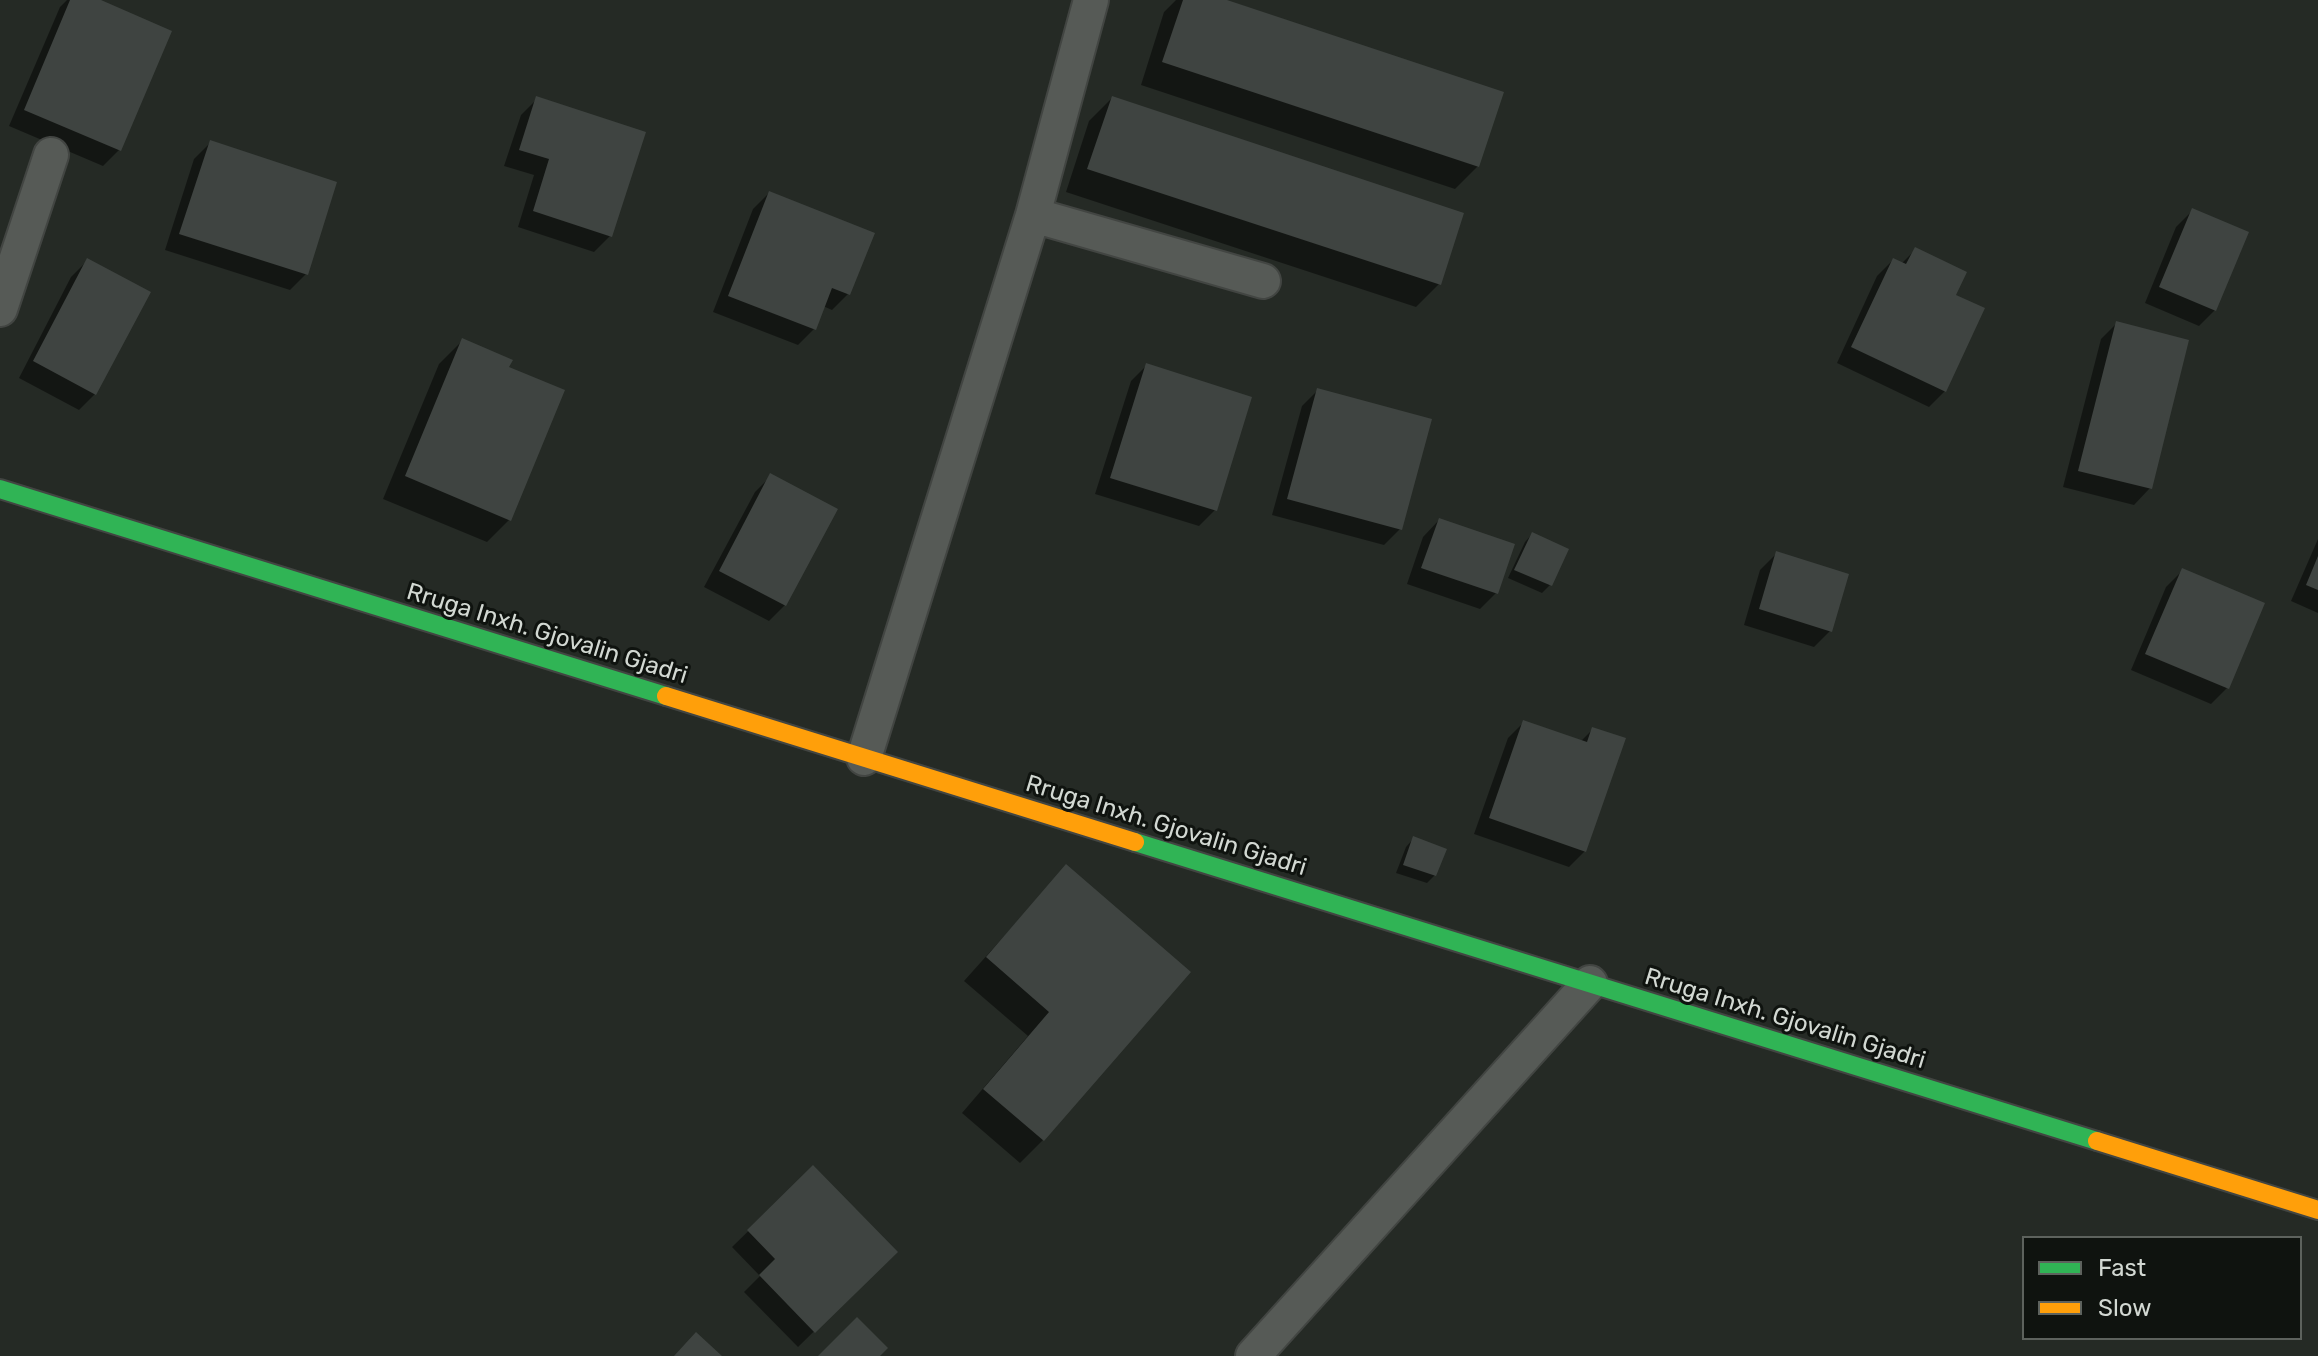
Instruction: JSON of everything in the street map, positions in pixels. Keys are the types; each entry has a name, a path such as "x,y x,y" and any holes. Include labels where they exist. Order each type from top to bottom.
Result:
{"main road":[{"name":"Rruga Inxh. Gjovalin Gjadri","path":"0,489 2318,1210"}],"lane":[{"path":"864,758 1033,215 1091,0"},
{"path":"0,309 51,155"},
{"path":"1033,215 1263,281"},
{"path":"1253,1356 1590,983"}],"building":[{"path":"70,0 101,0 172,31 121,151 24,110"},
{"path":"1183,0 1227,0 1504,92 1479,167 1162,62"},
{"path":"536,96 646,132 612,237 533,211 549,159 519,150"},
{"path":"1112,96 1464,213 1441,285 1087,169"},
{"path":"210,140 337,182 308,275 179,234"},
{"path":"769,191 875,233 850,295 832,288 816,330 728,296"},
{"path":"2192,208 2249,232 2216,311 2159,287"},
{"path":"1915,247 1967,272 1956,295 1985,308 1946,392 1851,347 1893,258 1906,264"},
{"path":"87,258 151,292 96,395 33,361"},
{"path":"2116,321 2189,340 2152,489 2078,471"},
{"path":"462,338 513,360 509,367 565,390 511,521 405,476"},
{"path":"1146,363 1252,397 1217,511 1110,478"},
{"path":"1317,388 1432,419 1402,530 1287,499"},
{"path":"770,473 838,509 786,606 719,571"},
{"path":"1439,518 1515,544 1498,594 1421,568"},
{"path":"1532,532 1569,549 1552,586 1514,570"},
{"path":"1776,551 1849,574 1832,632 1759,609"},
{"path":"2318,556 2318,590 2306,585"},
{"path":"2182,568 2265,603 2229,689 2145,654"},
{"path":"1523,720 1587,742 1592,727 1626,738 1586,852 1489,818"},
{"path":"1413,836 1447,849 1436,876 1403,865"},
{"path":"1066,864 1191,972 1044,1141 983,1089 1049,1012 986,957"},
{"path":"813,1165 898,1252 815,1333 759,1275 775,1259 747,1230"},
{"path":"857,1317 888,1348 880,1356 818,1356"},
{"path":"696,1332 722,1356 674,1356"}],"traffic: fast":[{"path":"0,489 666,696"},
{"path":"1135,842 2097,1141"}],"traffic: slow":[{"path":"666,696 1135,842"},
{"path":"2097,1141 2318,1210"}]}
